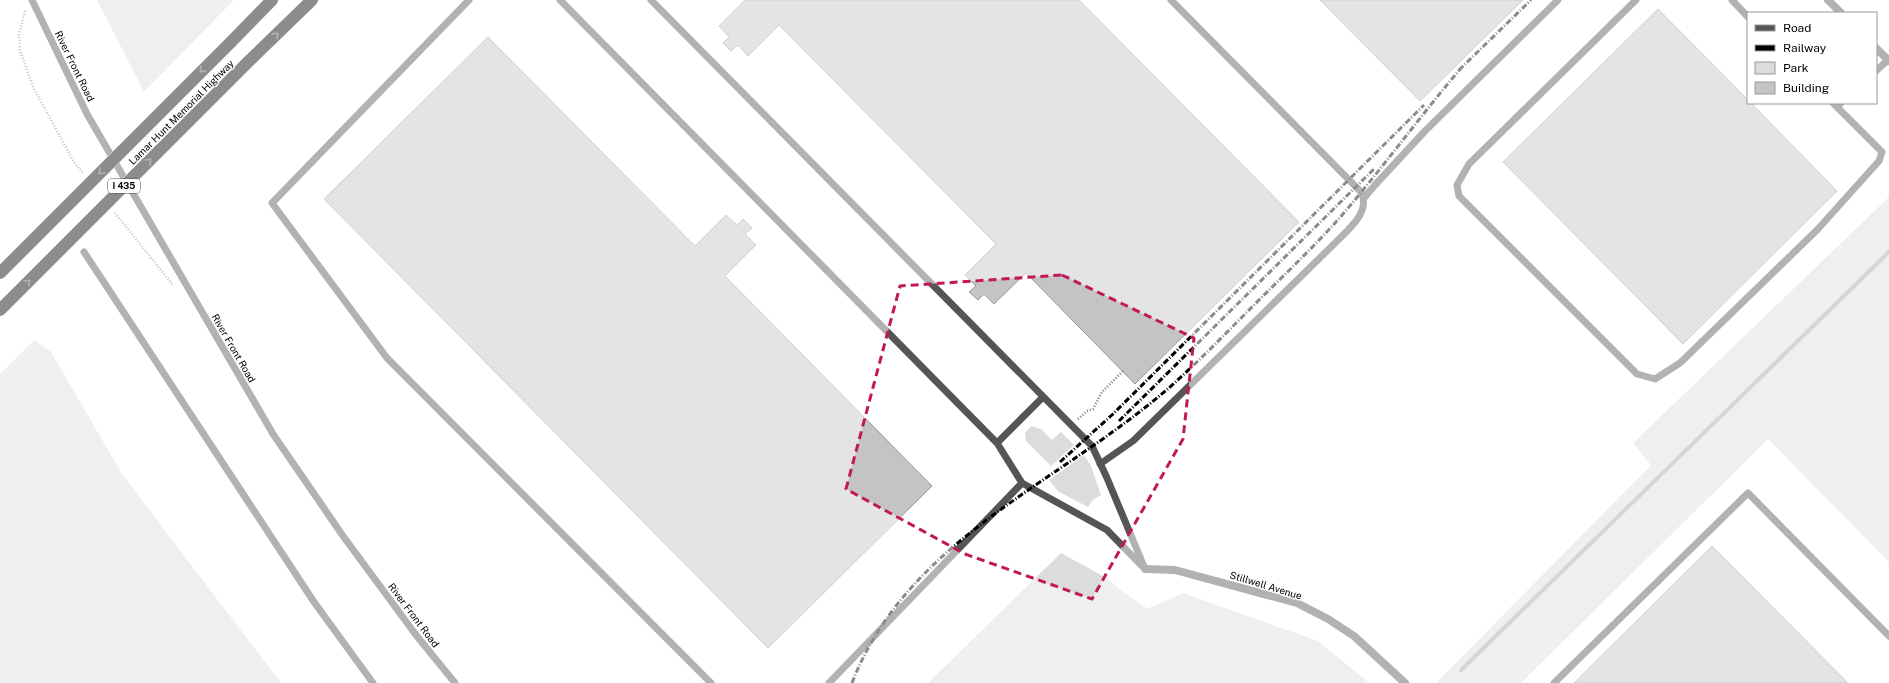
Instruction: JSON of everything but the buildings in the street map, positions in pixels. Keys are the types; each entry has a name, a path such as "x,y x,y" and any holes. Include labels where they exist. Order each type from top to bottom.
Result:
{"highway":[{"name":"Lamar Hunt Memorial Highway","path":"0,274 272,0"},
{"name":"Lamar Hunt Memorial Highway","path":"0,310 312,0"}],"street":[{"path":"1828,0 1840,12"},
{"path":"1877,49 1888,61"},
{"name":"Stillwell Avenue","path":"1145,569 1175,570 1297,603 1328,619 1354,636 1405,683"}],"lane":[{"name":"River Front Road","path":"32,0 87,114 273,434 343,536 416,635 455,683"},
{"path":"469,0 272,203 387,358 711,683"},
{"path":"560,0 998,442 1022,483 1107,530 1145,569"},
{"path":"651,0 1092,446 1145,569"},
{"path":"1100,464 1133,441 1332,246 1362,213 1365,205 1361,192 1171,0"},
{"path":"1364,198 1425,131 1558,0"},
{"path":"1636,0 1469,164 1457,184 1459,196 1637,374 1654,379 1680,363 1816,230 1879,161 1882,152 1837,104"},
{"path":"1732,0 1747,16"},
{"path":"1877,70 1888,61"},
{"path":"84,252 310,596 373,683"},
{"path":"998,442 1043,397"},
{"path":"829,683 1022,483"},
{"path":"1554,683 1748,493 1889,636"}],"path":[{"path":"1071,425 1087,411 1093,409 1102,392 1123,372"}],"highlighted area":[{"path":"1062,275 1194,338 1183,439 1092,599 965,554 846,489 900,286"}],"green space":[{"path":"97,0 234,0 144,92"},
{"path":"1889,197 1889,562 1768,439 1521,683 1436,683 1651,465 1633,443"},
{"path":"34,340 51,352 122,474 281,683 0,683 0,374"},
{"path":"1031,426 1041,429 1052,440 1061,432 1074,445 1051,466 1026,441 1025,433"},
{"path":"1084,455 1091,466 1101,495 1093,500 1088,507 1059,492 1049,480"},
{"path":"1061,553 1108,579 1148,609 1183,593 1318,641 1369,683 928,683"}],"waterway":[{"path":"1461,670 1889,252"}],"railway":[{"path":"1459,70 1531,0"},
{"path":"852,683 878,631 913,586 953,547 998,512 1139,413 1182,376 1299,260 1343,214 1462,67"},
{"path":"1060,462 1113,414 1424,105"},
{"path":"1119,421 1375,168"}]}
